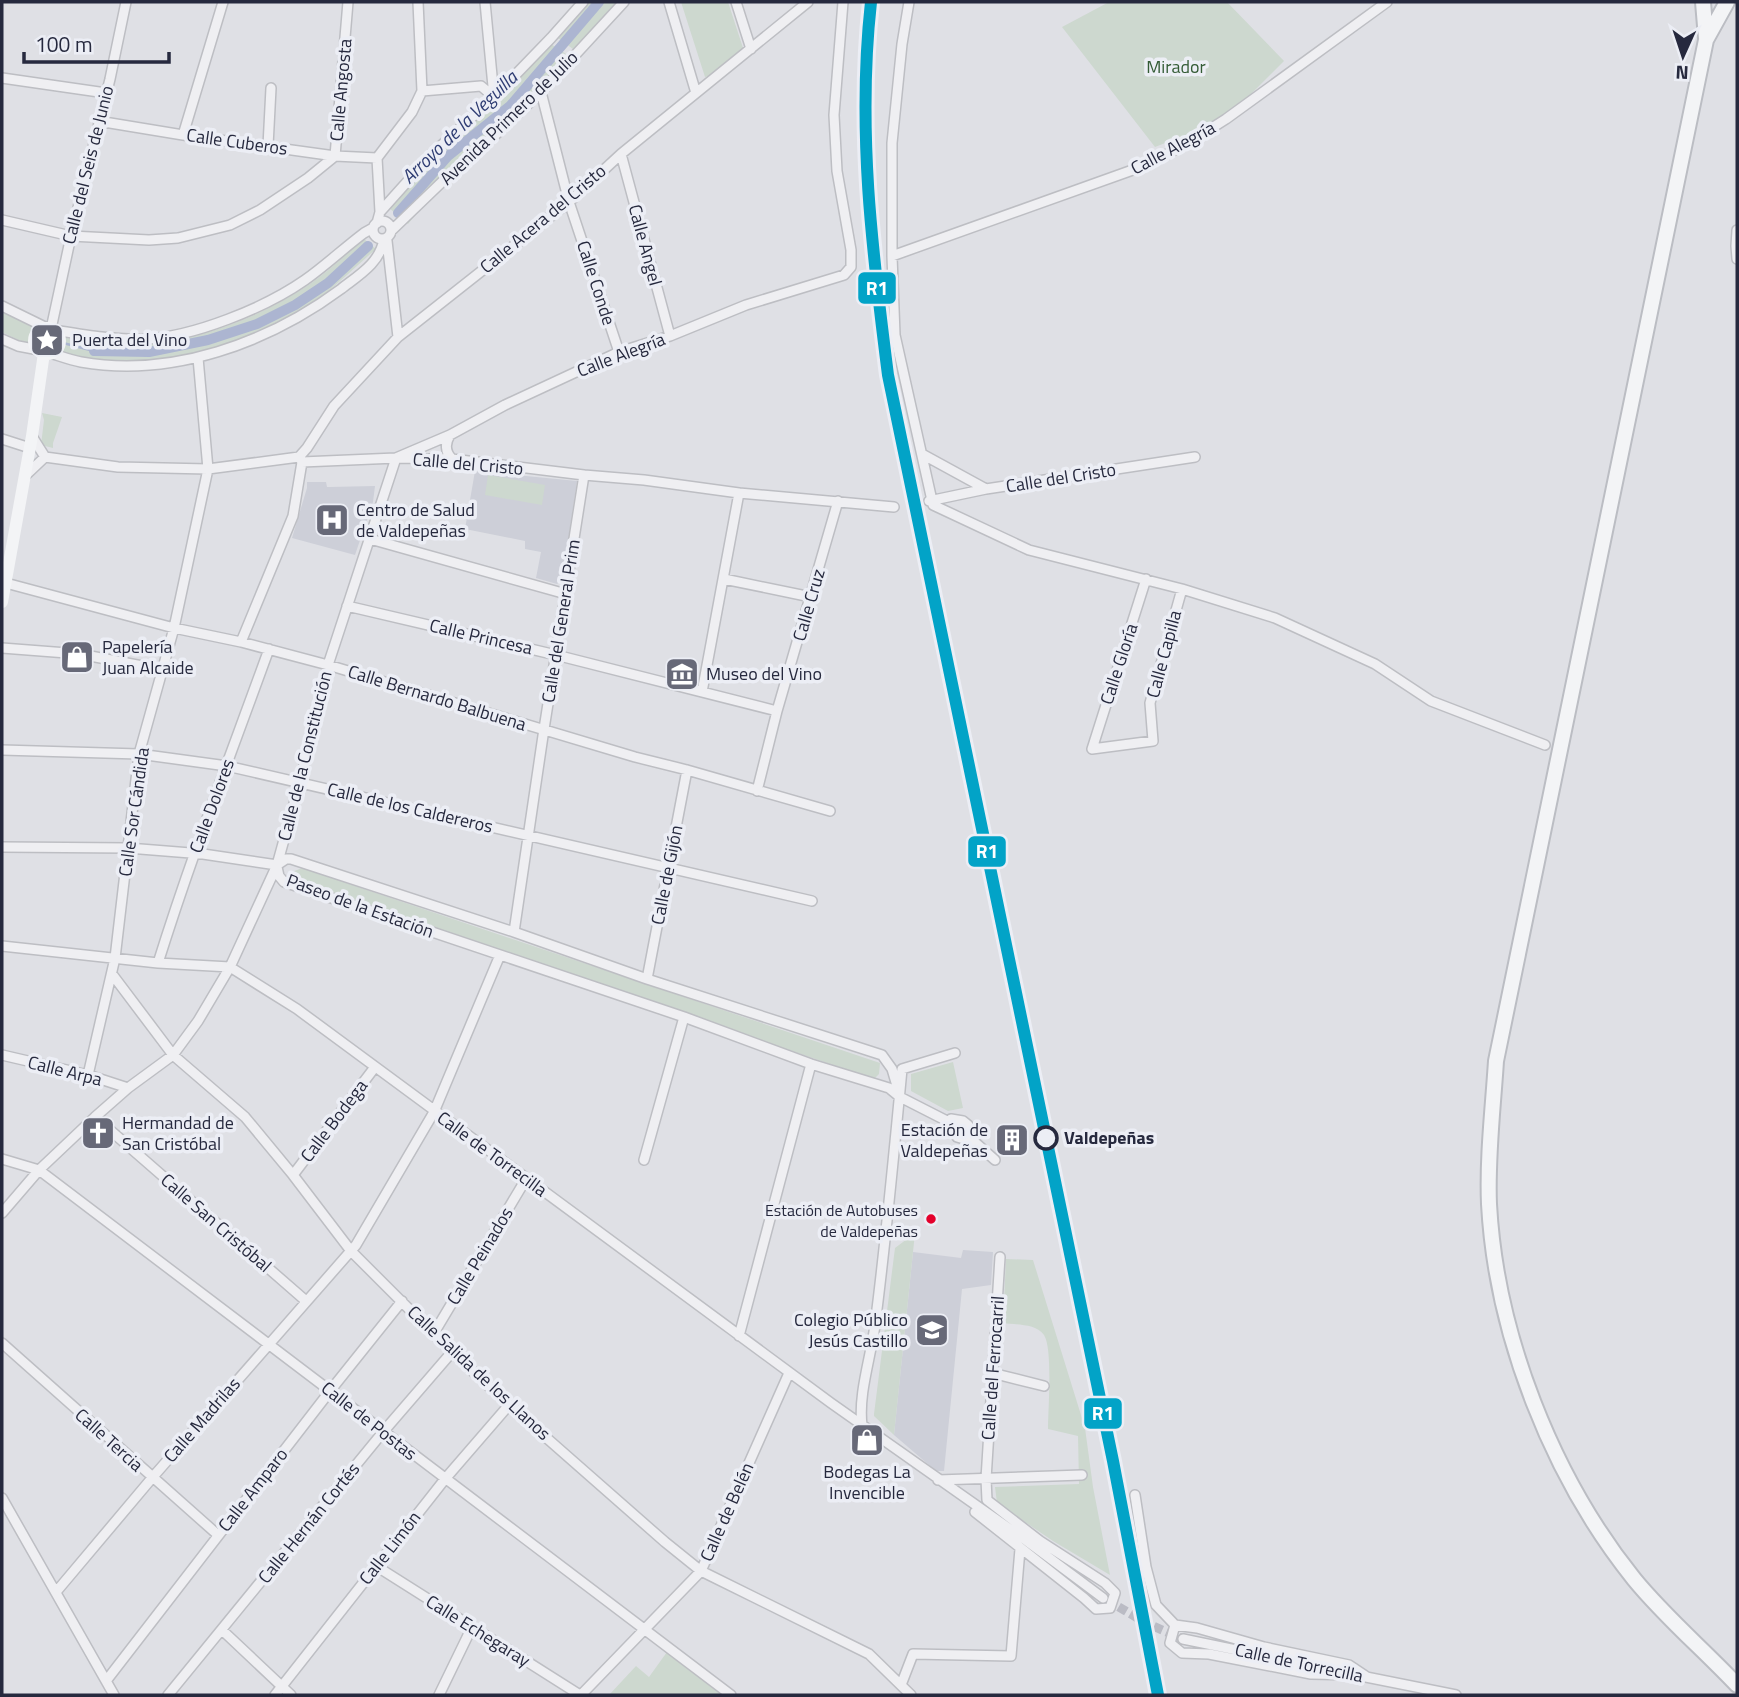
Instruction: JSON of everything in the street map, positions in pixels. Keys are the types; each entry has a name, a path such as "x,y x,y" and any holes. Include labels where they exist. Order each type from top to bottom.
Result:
{"main road":[{"path":"1703,2 1706,40 1496,1061 1490,1134 1489,1203 1496,1271 1507,1318 1527,1385 1558,1460 1601,1532 1634,1578 1674,1623 1737,1685"},
{"path":"1706,40 1727,2"},
{"path":"1718,1665 1737,1674"}],"street":[{"name":"Calle del Seis de Junio","path":"51,329 126,2"},
{"path":"183,135 223,2"},
{"name":"Calle Angosta","path":"2,220 71,236 149,240 178,238 230,225 260,210 335,156 348,2"},
{"path":"380,212 377,158 412,112 422,91 418,2"},
{"path":"485,2 494,97"},
{"name":"Avenida Primero de Julio","path":"375,225 380,212 432,155 494,97 583,2"},
{"name":"Avenida Primero de Julio","path":"2,339 18,346 80,362 153,364 198,358 279,328 318,306 373,263 382,252 387,236 541,92 624,2"},
{"path":"669,2 696,93"},
{"path":"736,2 751,49"},
{"name":"Calle Acera del Cristo","path":"300,460 334,406 398,337 569,202 621,154 808,2"},
{"name":"Calle Alegría","path":"396,458 450,435 505,405 619,352 670,336 746,305 844,275 850,267 851,250 837,171 834,115 843,2"},
{"path":"909,2 892,143 895,335 933,505 1029,550 1146,579 1275,618 1375,664 1431,701 1545,745"},
{"name":"Calle Alegría","path":"892,256 1141,167 1185,145 1226,119 1387,2"},
{"path":"2,78 106,93"},
{"path":"422,91 481,86 494,97"},
{"path":"268,146 271,88"},
{"name":"Calle Conde","path":"541,92 569,202 619,352"},
{"name":"Calle Cuberos","path":"98,121 335,156 377,158"},
{"name":"Calle Angel","path":"621,154 670,336"},
{"path":"2,306 51,329 104,338 146,339 178,335 208,327 244,312 304,281 364,233 385,222 389,225 387,236 398,337"},
{"path":"375,225 376,236 387,236"},
{"path":"1737,230 1737,258"},
{"path":"44,352 57,349 60,345 59,336 51,329"},
{"path":"44,352 35,342 35,338 40,331 51,329"},
{"path":"2,602 44,352"},
{"name":"Calle Sor Cándida","path":"88,1075 115,958 139,754 174,628 208,469 198,358"},
{"path":"450,435 446,441 448,455 452,459"},
{"path":"2,439 31,442 45,457 25,476"},
{"path":"922,454 986,489"},
{"name":"Calle del Cristo","path":"45,457 118,467 208,469 300,460 452,459 739,493 894,507"},
{"name":"Calle del Cristo","path":"930,501 986,489 1195,457"},
{"name":"Calle de la Constitución","path":"2,1213 39,1170 95,1117 128,1088 173,1055 198,1021 230,967 277,865 328,665 396,458"},
{"path":"241,642 293,516 300,460"},
{"name":"Calle del General Prim","path":"514,932 584,475"},
{"path":"702,692 739,493"},
{"name":"Calle Cruz","path":"758,791 777,711 838,501"},
{"path":"370,539 566,594"},
{"path":"724,579 811,597"},
{"name":"Calle Gloría","path":"1092,749 1146,579"},
{"name":"Calle Bernardo Balbuena","path":"4,582 174,628 328,665 635,757 830,811"},
{"name":"Calle Capilla","path":"1092,749 1153,741 1150,703 1182,589"},
{"name":"Calle Princesa","path":"347,606 777,711"},
{"path":"2,648 80,654 163,670"},
{"name":"Calle Dolores","path":"158,963 179,895 269,649"},
{"name":"Calle de los Caldereros","path":"2,750 139,754 227,766 812,901"},
{"name":"Calle de Gijón","path":"648,979 687,770"},
{"path":"2,847 128,848 195,853 277,865"},
{"name":"Paseo de la Estación","path":"900,1097 892,1069 882,1055 291,859 277,865 279,876 284,881 811,1063 889,1087 900,1097 949,1122 957,1137 964,1139 968,1136 995,1160"},
{"name":"Calle de Torrecilla","path":"2,946 158,963 230,967 297,1009 789,1373 1103,1598"},
{"path":"434,1112 500,955"},
{"name":"Calle Salida de los Llanos","path":"112,974 173,1055 245,1117 351,1251 509,1405 665,1542 701,1570 869,1654 911,1695"},
{"path":"644,1160 684,1017"},
{"path":"862,1425 863,1395 875,1327 902,1069 955,1054"},
{"name":"Calle Arpa","path":"2,1055 88,1075 128,1088"},
{"path":"739,1336 811,1063"},
{"name":"Calle Bodega","path":"293,1175 374,1067"},
{"name":"Calle Madrilas","path":"56,1592 268,1343 356,1245 434,1112"},
{"name":"Calle San Cristóbal","path":"95,1117 306,1301"},
{"name":"Calle de Postas","path":"2,1159 39,1170 731,1695"},
{"name":"Calle Peinados","path":"434,1333 526,1179"},
{"name":"Calle del Ferrocarril","path":"986,1479 999,1256"},
{"name":"Calle Amparo","path":"106,1681 402,1301"},
{"name":"Calle Tercia","path":"2,1343 218,1535"},
{"name":"Calle Hernán Cortés","path":"172,1694 383,1432 452,1352"},
{"name":"Calle de Belén","path":"581,1695 701,1570 789,1373"},
{"path":"992,1373 1044,1386"},
{"name":"Calle Limón","path":"275,1695 445,1479 509,1405"},
{"path":"920,1467 1096,1609 1110,1608 1115,1593 1105,1583 1040,1541 987,1500 986,1479"},
{"path":"938,1480 1082,1475"},
{"path":"1135,1495 1146,1567 1156,1605 1175,1625 1349,1665 1367,1677"},
{"path":"2,1498 114,1695"},
{"path":"901,1685 913,1654 1011,1656 1020,1549"},
{"name":"Calle Echegaray","path":"376,1566 581,1695"},
{"path":"1175,1625 1170,1643 1182,1653 1209,1654 1311,1674 1357,1675"},
{"path":"439,1695 472,1627"},
{"path":"222,1630 291,1695"},
{"name":"Calle de Torrecilla","path":"1183,1639 1456,1695"}],"shaded area":[{"path":"475,471 577,481 562,580 557,584 536,578 541,552 525,549 525,541 465,529"},
{"name":"Centro de Salud de Valdepeñas","path":"307,482 326,482 327,487 375,486 373,502 355,555 292,538"},
{"name":"Colegio Público Jesús Castillo","path":"963,1250 993,1252 991,1285 962,1289 944,1471 936,1471 894,1435 913,1252 961,1258"}],"green space":[{"path":"586,2 617,2 577,52 554,35"},
{"path":"681,2 728,2 744,51 716,74 705,77"},
{"name":"Mirador","path":"1109,2 1227,2 1284,61 1226,119 1155,147 1062,27"},
{"path":"551,44 569,56 520,108 444,180 408,224 389,208 433,159 505,94"},
{"path":"364,239 376,249 324,295 284,321 234,343 154,360 101,360 59,352 62,337 94,343 151,343 179,339 234,323 261,312 310,284"},
{"path":"2,312 35,326 29,345 2,332"},
{"path":"42,413 62,417 53,448 41,445 44,420"},
{"path":"488,475 545,485 542,505 485,495"},
{"path":"302,868 880,1063 879,1074 874,1079 295,881 292,872"},
{"path":"953,1062 963,1108 948,1111 911,1091 911,1074"},
{"path":"915,1233 894,1435 874,1414 895,1248"},
{"path":"1006,1259 1033,1260 1085,1428 1110,1575 997,1503 995,1487 1079,1484 1078,1436 1048,1429 1049,1366 1044,1335 1031,1326 1003,1323"},
{"path":"667,1652 720,1693 609,1695 636,1666 649,1677"}],"waterway":[{"name":"Arroyo de la Veguilla","path":"398,213 448,156 510,106 599,2"},
{"name":"Arroyo de la Veguilla","path":"94,351 149,352 208,340 257,324 295,305 328,283 368,246"},
{"name":"Arroyo de la Veguilla","path":"63,343 94,351"}],"tunnel":[{"path":"1107,1600 1146,1623 1183,1639"}],"transit line":[{"name":"R1","path":"871,2 866,96 868,189 888,375 1113,1461 1158,1695"}],"place":[{"name":"Puerta del Vino","path":"47,340"},
{"name":"Centro de Salud de Valdepeñas","path":"332,520"},
{"name":"Papelería Juan Alcaide","path":"77,657"},
{"name":"Museo del Vino","path":"682,674"},
{"name":"Hermandad de San Cristóbal","path":"98,1133"},
{"name":"Valdepeñas","path":"1046,1138"},
{"name":"Estación de Valdepeñas","path":"1012,1140"},
{"name":"Estación de Autobuses de Valdepeñas","path":"931,1219"},
{"name":"Colegio Público Jesús Castillo","path":"932,1330"},
{"name":"Bodegas La Invencible","path":"867,1440"}]}
